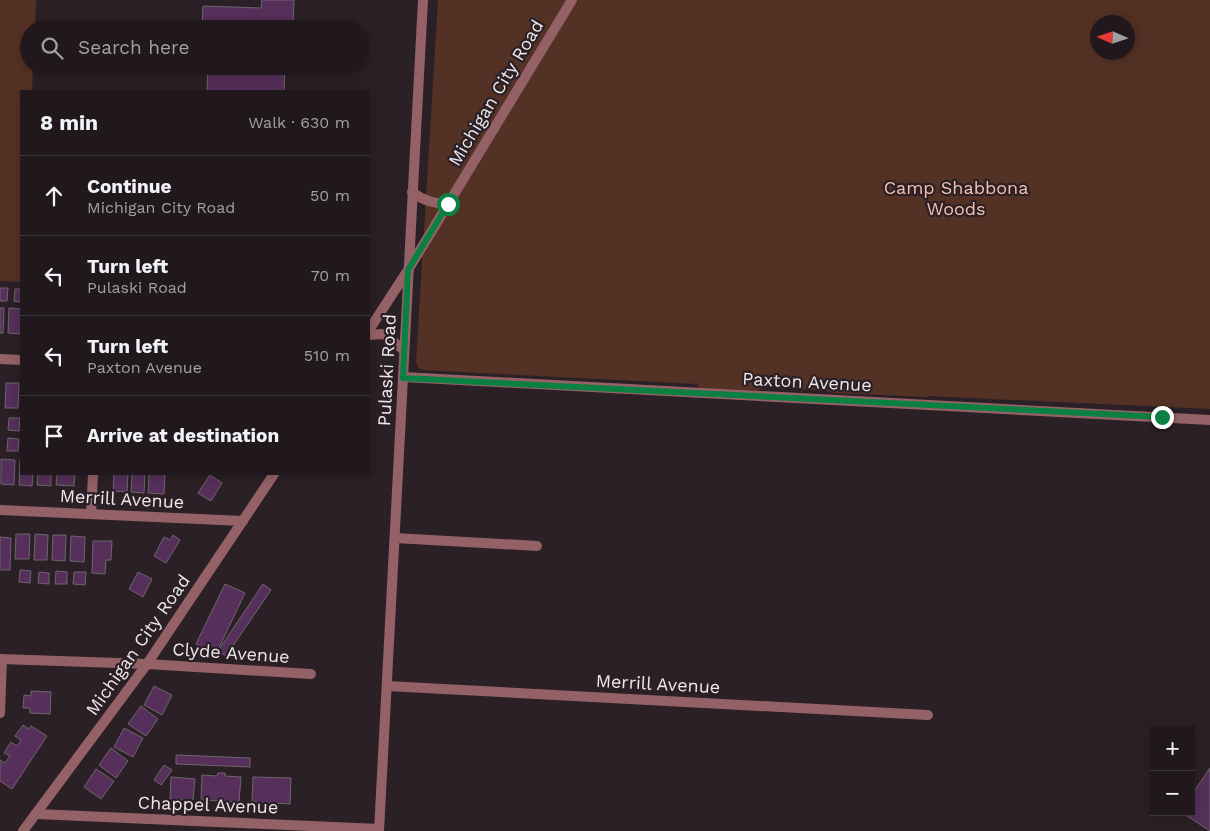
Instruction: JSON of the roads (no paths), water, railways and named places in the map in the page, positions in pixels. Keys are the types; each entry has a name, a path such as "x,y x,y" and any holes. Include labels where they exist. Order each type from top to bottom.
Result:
{"street":[{"name":"Pulaski Road","path":"379,830 423,0"},
{"name":"Michigan City Road","path":"370,328 408,270 572,0"},
{"path":"412,192 432,203 448,204"},
{"path":"370,335 383,334 404,350"},
{"path":"0,359 20,360"},
{"name":"Paxton Avenue","path":"403,378 1210,420"},
{"path":"91,514 93,475"},
{"name":"Michigan City Road","path":"23,831 147,664 273,475"},
{"name":"Merrill Avenue","path":"0,510 243,521"},
{"path":"395,538 537,546"},
{"path":"0,713 1,659"},
{"name":"Clyde Avenue","path":"1,659 147,664 311,674"},
{"name":"Merrill Avenue","path":"387,686 928,715"},
{"name":"Chappel Avenue","path":"36,814 379,830"}],"park label":[{"name":"Camp Shabbona Woods","path":"956,198"}]}
